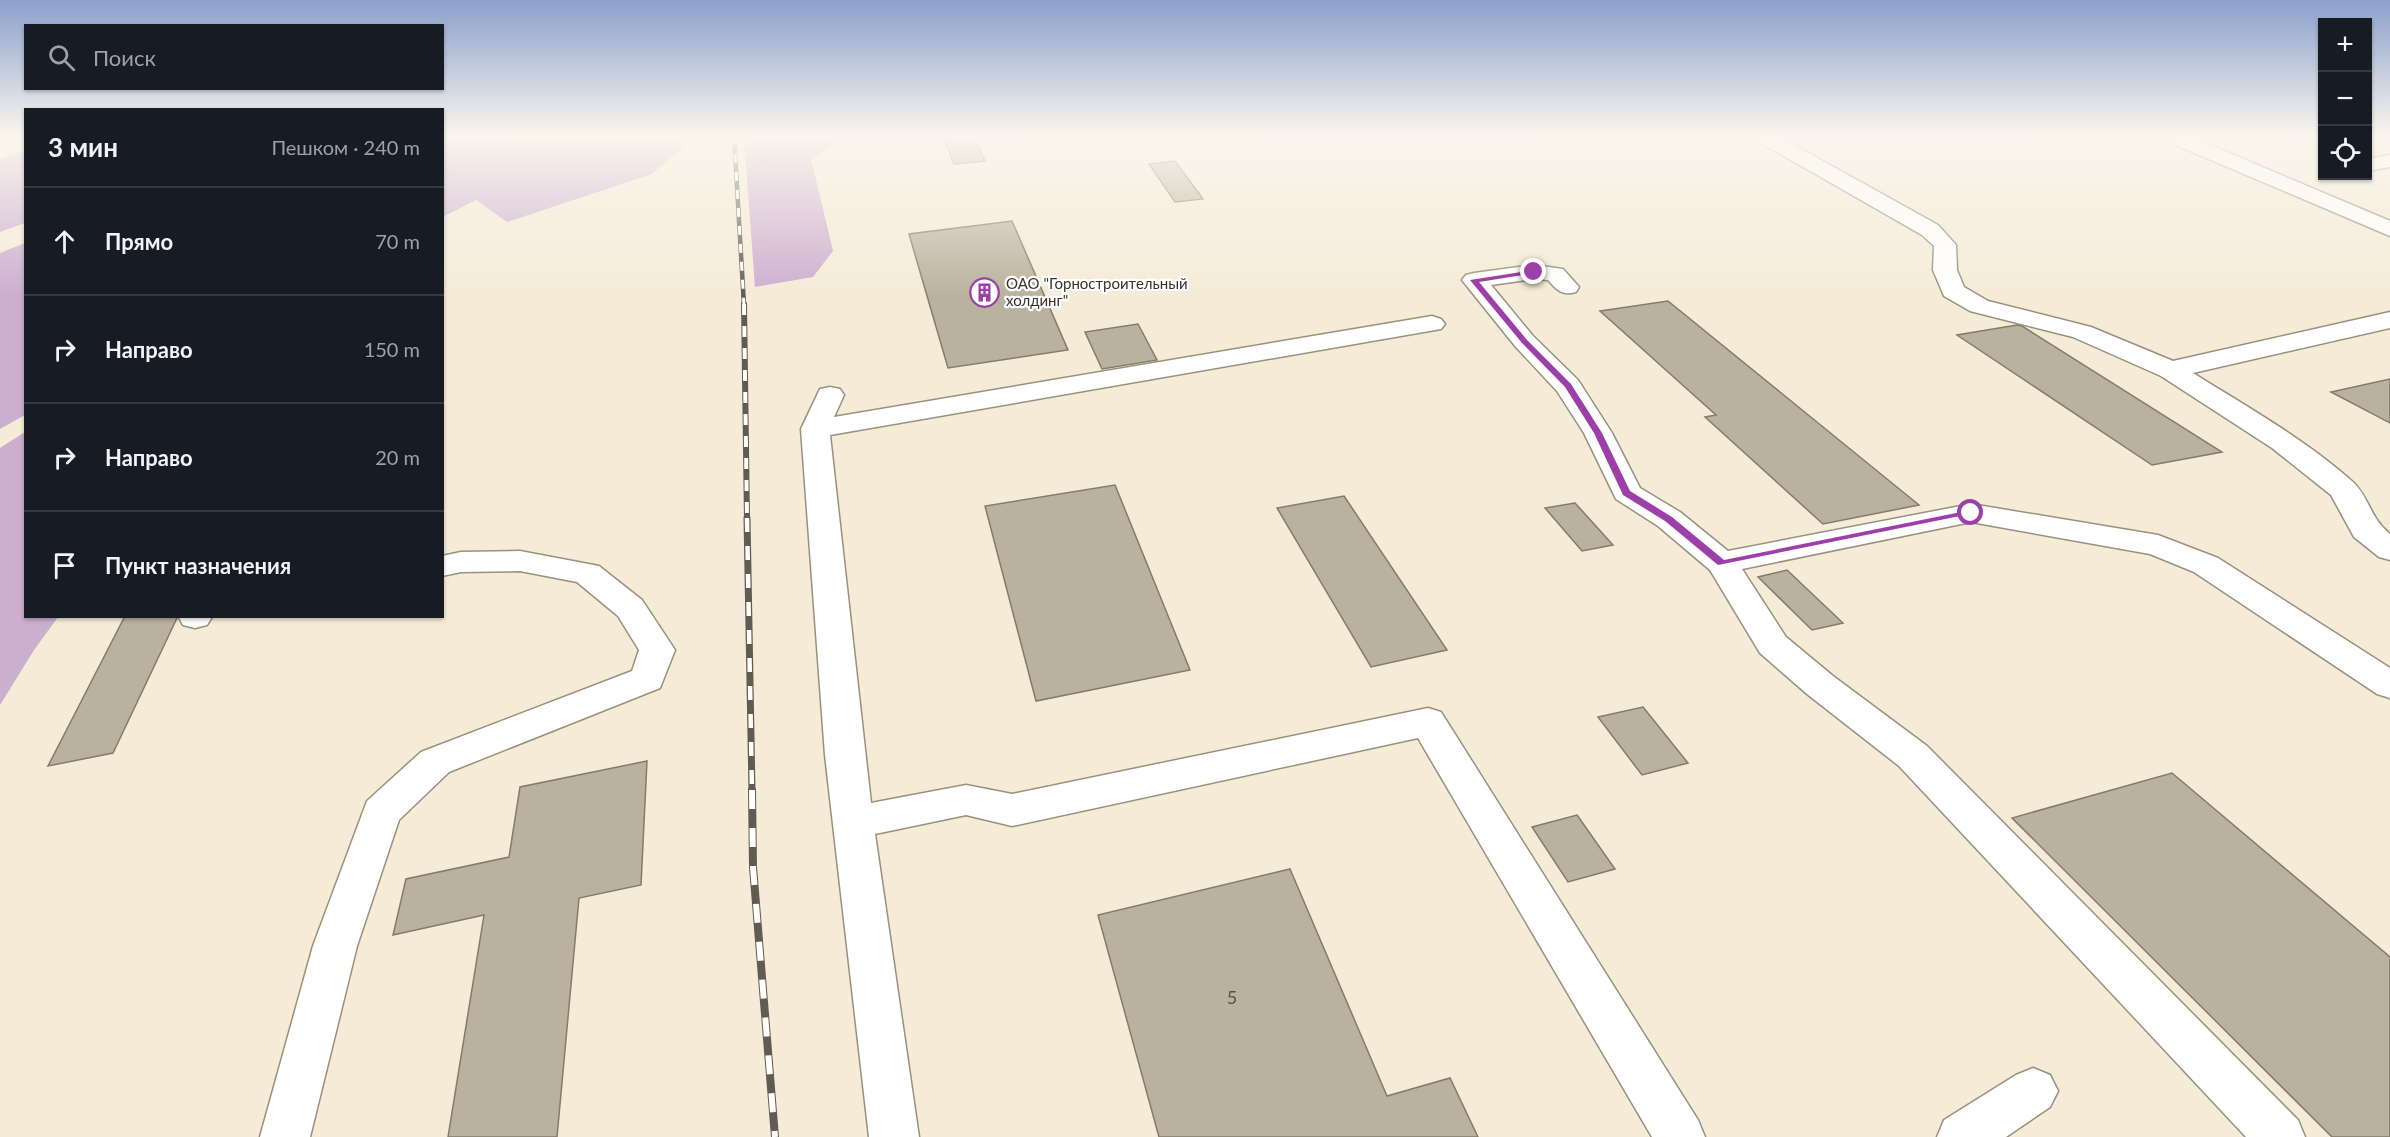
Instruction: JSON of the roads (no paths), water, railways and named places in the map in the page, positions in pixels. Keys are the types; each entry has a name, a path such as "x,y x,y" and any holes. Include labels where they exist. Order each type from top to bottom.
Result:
{"street":[{"path":"1857,189 1930,230 1945,245 1945,270 1953,291 1979,306 2082,332 2170,370 2282,442 2344,490 2365,530 2390,550"},
{"path":"2296,189 2390,229"},
{"path":"1567,287 1555,274 1534,272 1474,280 1524,341 1568,386 1598,433 1627,493 1668,519 1722,563 1773,645 1820,685 1913,756 2280,1137"},
{"path":"2170,370 2389,320"},
{"path":"894,1137 844,755 823,412 1432,324"},
{"path":"1722,563 1971,513 2158,545 2206,565 2390,685"},
{"path":"285,1137 335,946 381,812 435,762 647,679 657,650 630,608 587,573 520,561 461,562 444,566"},
{"path":"853,823 966,800 1012,810 1428,722 1680,1137"},
{"path":"1962,1137 2033,1091"}],"railway":[{"path":"737,189 744,305"},
{"path":"744,304 747,519"},
{"path":"747,518 752,792"},
{"path":"752,790 753,867 775,1137"}],"place":[{"name":"ОАО \"Горностроительный холдинг\"","path":"985,292"}]}
